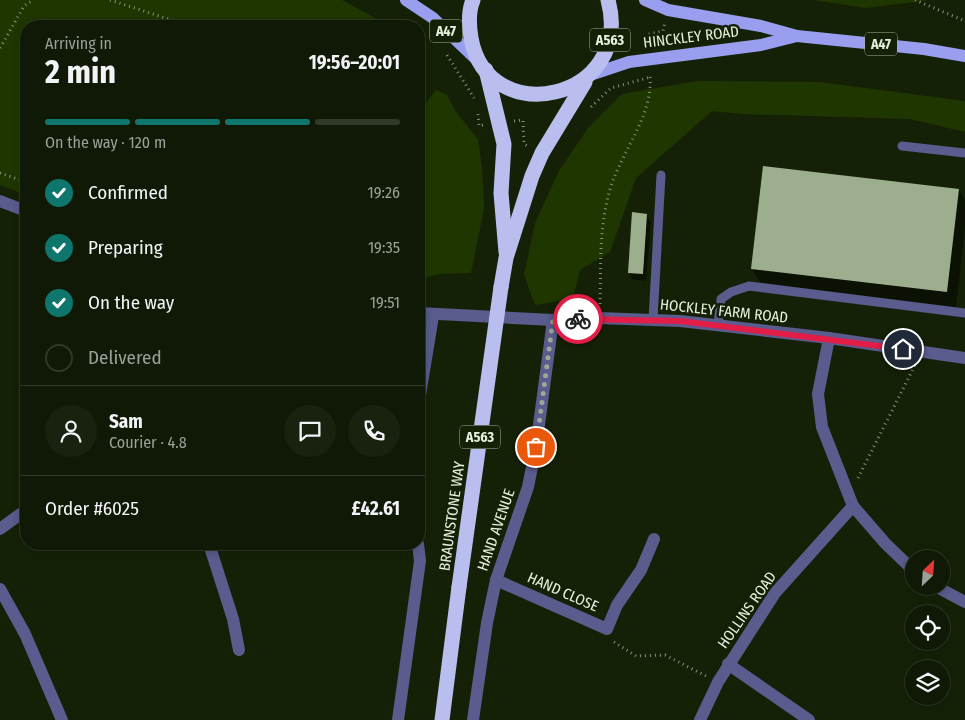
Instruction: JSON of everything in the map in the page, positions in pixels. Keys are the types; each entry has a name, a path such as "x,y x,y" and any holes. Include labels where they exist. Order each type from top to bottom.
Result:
{"highway":[{"name":"A563","path":"473,0 469,25 473,47 484,68 498,81 512,89 535,94 560,92 589,76 602,60 610,41 612,21 608,0"},
{"name":"BRAUNSTONE WAY","path":"484,68 504,144 502,193 506,258"},
{"name":"BRAUNSTONE WAY","path":"442,720 506,258 532,176 542,154 589,76"}],"main road":[{"name":"A47","path":"406,0 433,18 484,68"},
{"name":"HINCKLEY ROAD","path":"645,0 668,10 760,26 797,36 924,49 965,56"},
{"name":"HINCKLEY ROAD","path":"589,76 629,62 648,58 761,45 797,36"}],"street":[{"path":"0,201 20,209"},
{"name":"HOCKLEY FARM ROAD","path":"425,314 553,320 600,318 718,325 829,338 965,358"},
{"path":"425,365 433,316"},
{"name":"HAND AVENUE","path":"472,720 487,623 496,580 528,487 536,447 553,320"},
{"path":"829,338 818,394 822,427 851,501 885,543 905,562"},
{"name":"HOLLINS ROAD","path":"700,720 728,664 775,593 851,501"},
{"path":"0,529 20,514"},
{"name":"HAND CLOSE","path":"496,580 607,629 617,605 641,570 654,540"},
{"path":"211,550 233,619 239,650"},
{"path":"398,720 420,561 419,550"},
{"path":"0,589 25,634 62,720"},
{"path":"950,594 965,602"},
{"path":"728,664 809,720"}],"lane":[{"path":"902,146 965,153"},
{"path":"653,320 660,174"},
{"path":"718,325 721,298 748,286 965,313"}],"path":[{"path":"0,48 24,6 33,0"},
{"path":"110,0 172,20"},
{"path":"915,0 965,21"},
{"path":"600,318 601,232 608,195 649,98 651,87 645,34 662,31 668,10"},
{"path":"0,174 20,180"},
{"path":"851,501 922,351"},
{"path":"607,629 614,643 636,656 665,655 718,682"}],"green space":[{"path":"0,0 342,0 379,20 20,20 20,193 0,185"},
{"path":"813,0 929,0 866,8"},
{"path":"697,81 819,82 958,100 965,102 965,132 910,119 742,114 712,111 636,178 610,252 580,270 573,299 535,305 524,275 535,223 559,171 588,128 622,94"},
{"path":"436,90 447,95 456,112 478,139 482,168 484,209 471,273 439,274 425,278 426,103"}],"building":[{"path":"763,166 959,189 947,292 751,269"},
{"path":"632,212 647,214 643,274 628,273"}],"way so far":[{"path":"536,447 553,320 578,319"}],"route":[{"path":"578,319 680,321 829,338 903,349"}]}
